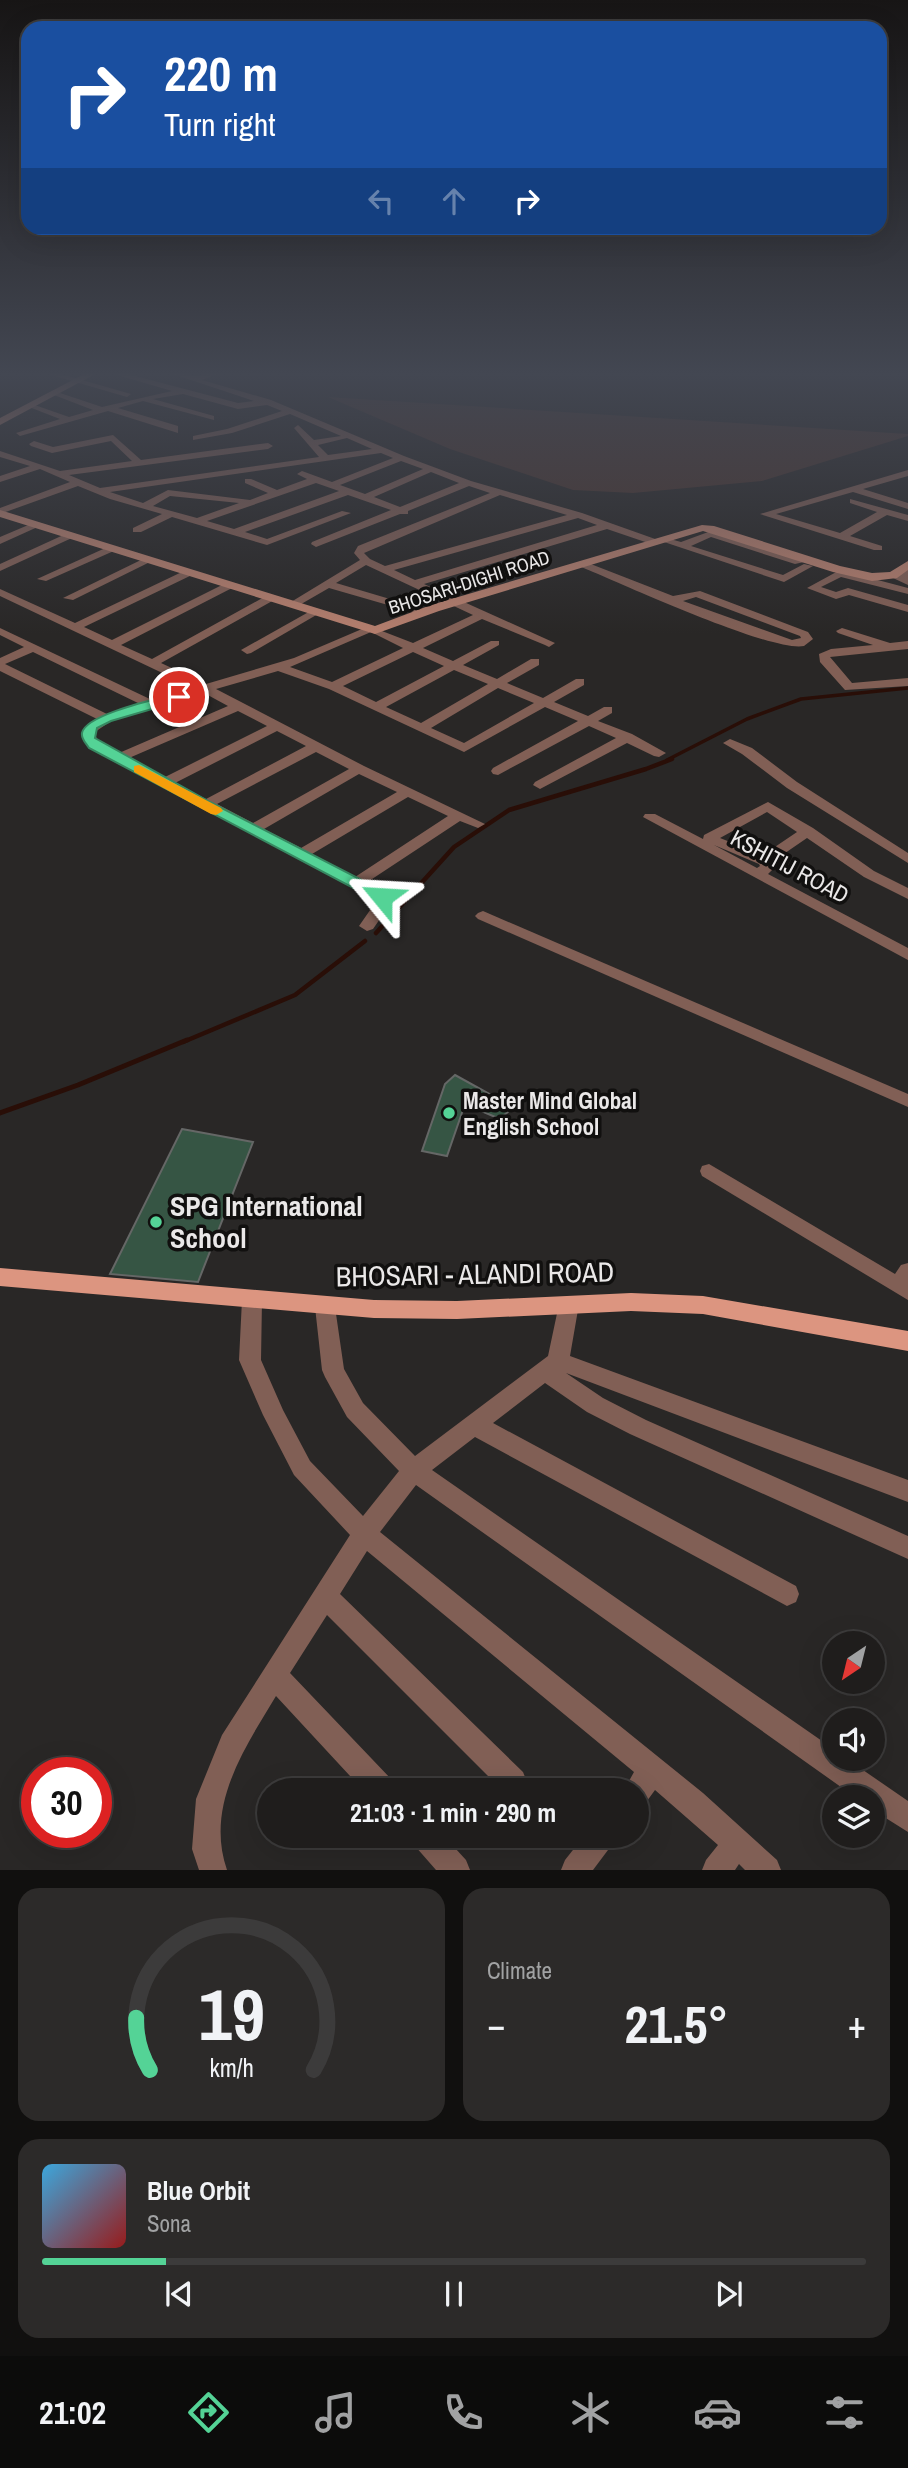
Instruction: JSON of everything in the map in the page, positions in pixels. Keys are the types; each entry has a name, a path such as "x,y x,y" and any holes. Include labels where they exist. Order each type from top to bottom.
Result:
{"main road":[{"name":"BHOSARI - ALANDI ROAD","path":"0,1277 325,1307 457,1310 632,1302 703,1305 908,1341"}],"street":[{"path":"17,459 143,507 236,531 267,542 346,513"},
{"path":"135,459 139,463"},
{"path":"60,474 166,459"},
{"path":"185,459 201,476"},
{"path":"98,492 324,459"},
{"path":"332,485 398,459"},
{"path":"404,459 498,493 659,541 681,545 784,579 804,564 711,534 681,545"},
{"path":"0,468 23,461"},
{"path":"0,479 40,466"},
{"path":"367,497 431,469"},
{"path":"878,548 765,514 908,473"},
{"path":"302,474 429,521"},
{"path":"199,521 317,479"},
{"path":"885,480 908,486"},
{"path":"248,481 276,493"},
{"path":"1,514 79,482"},
{"path":"316,544 468,483"},
{"path":"854,489 908,506"},
{"path":"236,531 349,491"},
{"path":"143,507 167,493 252,501"},
{"path":"498,493 362,548 359,553 366,561 454,603 549,643"},
{"path":"853,501 908,518"},
{"path":"841,537 886,511"},
{"name":"BHOSARI-DIGHI ROAD","path":"1,514 372,630 423,612 710,528 837,569 884,577"},
{"path":"137,530 171,514"},
{"path":"386,569 578,515"},
{"path":"0,541 37,525"},
{"path":"414,584 608,526"},
{"path":"0,568 70,535"},
{"path":"42,579 113,548"},
{"path":"69,598 149,559"},
{"path":"292,605 366,561"},
{"path":"583,564 673,600 791,644 800,644 807,639 804,634 699,594 673,600"},
{"path":"884,577 905,567 907,572 898,578 908,584"},
{"path":"74,628 190,572"},
{"path":"908,591 840,573 812,588 836,596 848,591 908,609"},
{"path":"884,577 908,584"},
{"path":"327,584 423,612"},
{"path":"111,645 230,585"},
{"path":"0,592 206,689 359,769 478,824"},
{"path":"151,664 270,598"},
{"path":"247,650 314,612"},
{"path":"333,686 482,615"},
{"path":"367,926 384,899 94,745 88,732 106,718 278,667 372,630 627,737 659,753"},
{"path":"0,631 152,705"},
{"path":"842,631 891,647"},
{"path":"379,706 495,643"},
{"path":"908,645 831,653 825,654 824,659 849,687 908,682"},
{"path":"0,664 34,647"},
{"path":"423,727 535,662"},
{"path":"0,664 106,718"},
{"path":"278,667 379,706 464,748 580,682"},
{"path":"118,758 236,707"},
{"path":"498,771 608,710"},
{"path":"164,783 275,727"},
{"path":"540,785 627,737"},
{"path":"730,743 747,751 792,785 908,859"},
{"path":"205,805 315,747"},
{"path":"252,830 359,769"},
{"path":"300,855 408,791"},
{"path":"808,831 761,868 709,838 768,806 808,831 869,874 908,894"},
{"path":"356,883 459,815"},
{"name":"KSHITIJ ROAD","path":"650,817 761,868 908,955"},
{"path":"483,916 908,1101"},
{"path":"709,1171 905,1283"},
{"path":"252,1300 250,1360 274,1415 302,1468 364,1534 642,1778"},
{"path":"213,1870 206,1849 210,1799 231,1744 274,1675 364,1534 414,1470 472,1423 551,1366 569,1304"},
{"path":"325,1307 333,1370 355,1410 414,1470 908,1818"},
{"path":"551,1366 908,1491"},
{"path":"551,1366 595,1405 638,1427 908,1548"},
{"path":"472,1423 787,1594"},
{"path":"325,1596 509,1778"},
{"path":"274,1675 371,1778"},
{"path":"649,1784 738,1843 767,1870"},
{"path":"716,1870 738,1843"},
{"path":"436,1848 456,1870"},
{"path":"575,1870 592,1848"}],"shaded area":[{"path":"481,459 833,459 762,481 633,493 573,490"}],"building":[{"name":"Master Mind Global English School","path":"455,1075 513,1107 500,1119 465,1104 447,1156 422,1151 445,1084"},
{"name":"SPG International School","path":"182,1129 253,1142 198,1282 110,1274"}],"waterway":[{"path":"667,760 747,719 801,699 908,688"},
{"path":"376,933 454,847 509,810 672,759"},
{"path":"183,1042 295,995 365,941"},
{"path":"0,1113 78,1085 187,1040"}],"slow traffic":[{"path":"139,769 216,811"}],"place":[{"name":"Master Mind Global English School","path":"449,1113"},
{"name":"SPG International School","path":"156,1222"}],"route":[{"path":"179,697 106,718 93,726 88,732 89,738 94,745 382,897"}]}
